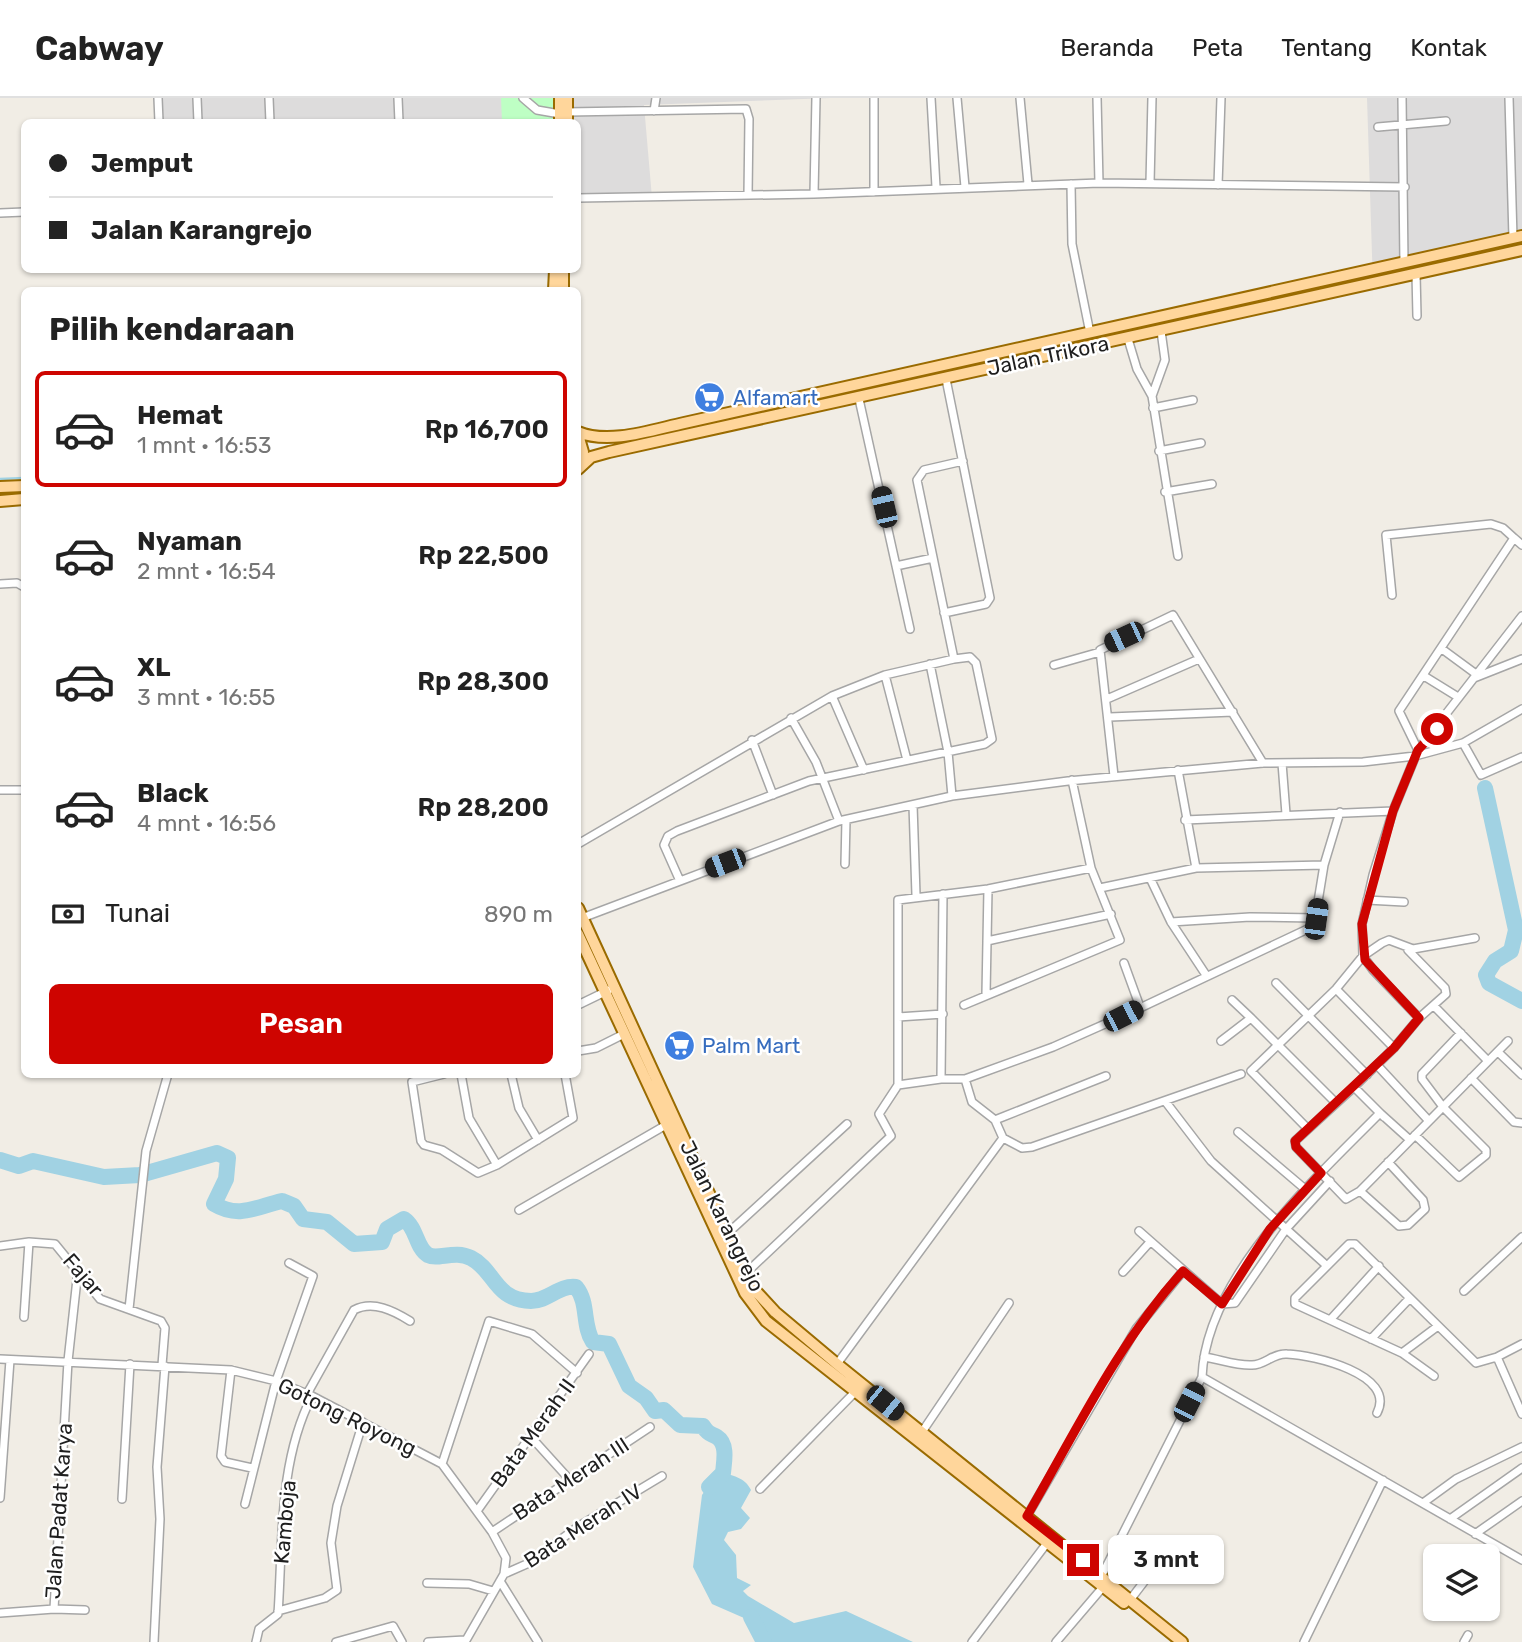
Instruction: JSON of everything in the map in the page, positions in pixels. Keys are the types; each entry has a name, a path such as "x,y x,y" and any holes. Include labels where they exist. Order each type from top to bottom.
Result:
{"main road":[{"path":"560,98 563,118"},
{"path":"563,118 567,98"},
{"name":"Jalan Trikora","path":"581,435 599,438 662,428 1518,237"},
{"name":"Jalan Trikora","path":"581,465 591,457 608,452 859,399 1522,250"},
{"path":"1204,307 1204,316 1210,320"},
{"path":"1174,314 1179,320 1179,327"},
{"path":"0,487 21,486"},
{"path":"0,500 21,499"},
{"name":"Jalan Karangrejo","path":"581,916 624,1034 666,1125 728,1233 752,1287 775,1312 882,1406 1047,1543 1173,1642"},
{"name":"Jalan Karangrejo","path":"581,940 608,990 698,1182 744,1293 766,1321 856,1391 922,1432 1182,1642"}],"street":[{"path":"158,98 159,119"},
{"path":"197,98 198,119"},
{"path":"269,98 270,119"},
{"path":"398,98 399,119"},
{"path":"523,98 543,113 563,118 654,111 746,110 749,120 748,195"},
{"path":"654,111 656,98"},
{"path":"814,194 816,98"},
{"path":"874,98 874,192"},
{"path":"931,98 936,187"},
{"path":"957,98 965,187"},
{"path":"1020,98 1028,184"},
{"path":"1097,98 1099,183"},
{"path":"1150,183 1152,98"},
{"path":"1218,184 1221,98"},
{"path":"1402,98 1404,263"},
{"path":"1509,98 1518,237"},
{"path":"543,113 543,119"},
{"path":"1378,127 1446,121"},
{"path":"581,198 814,194 936,187 1099,183 1405,187"},
{"path":"1071,184 1072,244 1090,333"},
{"path":"0,213 21,212"},
{"path":"1416,274 1417,316"},
{"path":"1152,396 1165,360 1161,331"},
{"path":"1128,339 1138,369 1152,396 1165,492 1178,556"},
{"path":"944,613 986,604 990,598 946,379"},
{"path":"859,399 910,629"},
{"path":"1153,408 1194,400"},
{"path":"1159,451 1201,443"},
{"path":"954,659 917,476 924,470 963,461"},
{"path":"1165,492 1212,484"},
{"path":"1392,595 1386,535 1491,524 1503,528 1522,545"},
{"path":"1417,753 1399,711 1514,538"},
{"path":"896,566 933,558"},
{"path":"0,584 21,585"},
{"path":"1114,776 1101,648 1172,615 1263,763"},
{"path":"1419,1018 1373,971 1363,956 1362,924 1367,900 1393,811 1417,753 1522,615"},
{"path":"1442,649 1474,676"},
{"path":"1054,665 1100,652"},
{"path":"581,842 752,740 832,696 885,675 930,664 970,657 976,663 993,733 992,738 985,744 823,778 668,836 664,845 680,881"},
{"path":"1107,699 1199,659"},
{"path":"1474,676 1522,659"},
{"path":"930,664 948,752 952,796"},
{"path":"885,675 907,761"},
{"path":"1424,676 1458,697"},
{"path":"832,696 864,770"},
{"path":"581,913 680,881 843,820 952,796 1072,780 1178,770 1263,763 1363,762 1462,743 1522,709"},
{"path":"1110,718 1233,712"},
{"path":"791,718 843,820 845,864"},
{"path":"752,740 773,795"},
{"path":"1462,743 1479,774 1522,757"},
{"path":"1282,763 1286,814"},
{"path":"1178,770 1185,820 1196,868"},
{"path":"964,1005 1117,942 1121,935 1091,868 1072,780"},
{"path":"0,790 21,790"},
{"path":"913,805 916,895"},
{"path":"1185,820 1393,811"},
{"path":"898,1085 941,1079 965,1079 1052,1046 1310,929 1316,919 1324,865 1340,812"},
{"path":"1100,888 1196,868 1324,865"},
{"path":"746,1273 887,1141 890,1132 880,1110 898,1085 897,906 901,898 988,889 1091,868"},
{"path":"1150,878 1171,922 1206,975"},
{"path":"986,994 988,889"},
{"path":"941,1079 943,894"},
{"path":"1367,900 1404,902"},
{"path":"986,941 1111,914"},
{"path":"1171,922 1250,917 1316,919"},
{"path":"1408,950 1475,938"},
{"path":"1308,1129 1251,1071 1336,989 1363,956 1387,940 1408,950 1447,992 1419,1018 1367,1075 1294,1144 1346,1199 1360,1191 1508,1041"},
{"path":"1124,963 1140,1007"},
{"path":"1276,983 1367,1075"},
{"path":"1336,989 1394,1048"},
{"path":"581,1004 608,990"},
{"path":"1232,1000 1336,1103"},
{"path":"1434,1006 1488,1061"},
{"path":"898,1017 943,1014"},
{"path":"1221,1041 1251,1018"},
{"path":"1354,1087 1385,1118 1459,1177 1479,1163 1486,1150 1443,1107 1423,1082 1422,1074 1461,1033"},
{"path":"581,1050 596,1048 624,1034"},
{"path":"1498,1052 1522,1075"},
{"path":"1377,1065 1429,1121"},
{"path":"965,1079 975,1107 995,1120 1003,1138 1022,1147 1032,1147 1241,1074"},
{"path":"995,1120 1106,1076"},
{"path":"129,1309 144,1168 167,1078"},
{"path":"428,1078 412,1082 422,1143 442,1150 475,1172 497,1165 573,1118 566,1078"},
{"path":"462,1078 469,1118 497,1165"},
{"path":"512,1078 519,1108 538,1140"},
{"path":"1471,1079 1514,1122 1522,1123"},
{"path":"1164,1101 1211,1161 1326,1265"},
{"path":"1102,1575 1202,1377 1204,1357 1222,1304 1276,1221 1380,1113 1385,1118"},
{"path":"728,1233 847,1124"},
{"path":"519,1210 666,1125"},
{"path":"1238,1132 1305,1189"},
{"path":"837,1364 1003,1138"},
{"path":"1360,1191 1399,1226 1408,1225 1425,1209 1423,1200 1388,1162"},
{"path":"1222,1304 1238,1301 1286,1229 1330,1181"},
{"path":"1139,1231 1222,1304"},
{"path":"1464,1292 1522,1237"},
{"path":"24,1317 29,1242"},
{"name":"Fajar","path":"0,1246 29,1242 55,1244 100,1299 163,1323 163,1365"},
{"path":"1123,1272 1150,1242"},
{"path":"1434,1376 1402,1353 1294,1303 1326,1265 1352,1243 1361,1248 1408,1300 1476,1363 1522,1345"},
{"path":"245,1504 276,1381 313,1276 289,1263"},
{"path":"1330,1320 1379,1266"},
{"name":"Jalan Padat Karya","path":"0,1613 54,1609 68,1361 78,1270"},
{"path":"1027,1516 1136,1329 1183,1271"},
{"path":"1371,1339 1408,1300"},
{"path":"922,1432 1009,1303"},
{"name":"Kamboja","path":"278,1611 284,1502 292,1455 310,1395 354,1310 362,1307 385,1308 411,1321"},
{"path":"442,1464 489,1321 532,1334 577,1373"},
{"path":"1402,1353 1438,1326"},
{"name":"Bata Merah II","path":"477,1511 589,1354"},
{"path":"1204,1357 1253,1365 1286,1354 1344,1367 1357,1372 1379,1391 1381,1405 1377,1413"},
{"path":"1497,1357 1522,1414"},
{"name":"Gotong Royong","path":"0,1359 231,1370 276,1381 363,1422 442,1464 492,1532 506,1558 502,1578 538,1642"},
{"path":"0,1498 10,1360"},
{"path":"122,1499 131,1364"},
{"path":"154,1642 160,1519 157,1467 163,1365"},
{"path":"231,1370 221,1456 225,1462 252,1468"},
{"path":"1202,1377 1522,1560"},
{"path":"760,1489 856,1391"},
{"path":"256,1642 259,1629 277,1616 278,1611 325,1598 337,1590 331,1543 337,1506 363,1422"},
{"name":"Bata Merah III","path":"492,1532 650,1427"},
{"path":"531,1437 570,1480"},
{"path":"1423,1503 1456,1479 1522,1447"},
{"path":"1450,1519 1522,1468"},
{"name":"Bata Merah IV","path":"502,1578 529,1563 579,1526 662,1476"},
{"path":"1304,1642 1383,1480"},
{"path":"1475,1534 1522,1501"},
{"path":"972,1642 1047,1543"},
{"path":"1130,1600 1156,1566"},
{"path":"428,1642 465,1641 502,1578"},
{"path":"427,1583 469,1584 493,1591"},
{"path":"1056,1642 1103,1587"},
{"path":"54,1609 85,1610"},
{"path":"336,1642 393,1626 402,1642"}],"shaded area":[{"path":"160,98 831,98 644,105 652,198 581,197 581,119 161,119"},
{"path":"1367,98 1522,98 1522,249 1373,286"}],"green space":[{"path":"501,98 561,98 561,119 502,119"}],"water":[{"path":"719,1471 742,1480 751,1490 741,1508 750,1518 741,1529 728,1532 724,1540 736,1555 737,1578 751,1585 743,1591 748,1596 794,1623 846,1611 913,1642 768,1642 744,1618 712,1604 693,1567 702,1495"}],"waterway":[{"path":"0,479 21,478"},
{"path":"1485,788 1516,930 1511,951 1495,961 1486,975 1489,983 1522,1001"},
{"path":"0,1160 19,1166 33,1161 104,1177 140,1175 217,1153 228,1158 226,1179 214,1204 223,1208 240,1211 282,1201 294,1206 303,1219 327,1222 354,1244 382,1242 387,1229 404,1219 412,1227 421,1248 428,1255 459,1255 471,1258 479,1263 509,1296 531,1301 543,1299 564,1288 576,1287 583,1300 593,1342 609,1344 629,1386 646,1398 655,1411 664,1410 680,1425 703,1426 723,1444 723,1473 709,1487"},
{"path":"751,1617 764,1642"}],"place":[{"name":"Alfamart","path":"710,398"},
{"name":"Palm Mart","path":"679,1046"}],"route":[{"path":"1083,1560 1027,1516 1117,1359 1155,1302 1183,1271 1222,1304 1276,1221 1321,1173 1296,1147 1295,1141 1394,1048 1419,1018 1365,960 1361,943 1362,924 1373,874 1393,811 1418,750 1437,729"}]}
